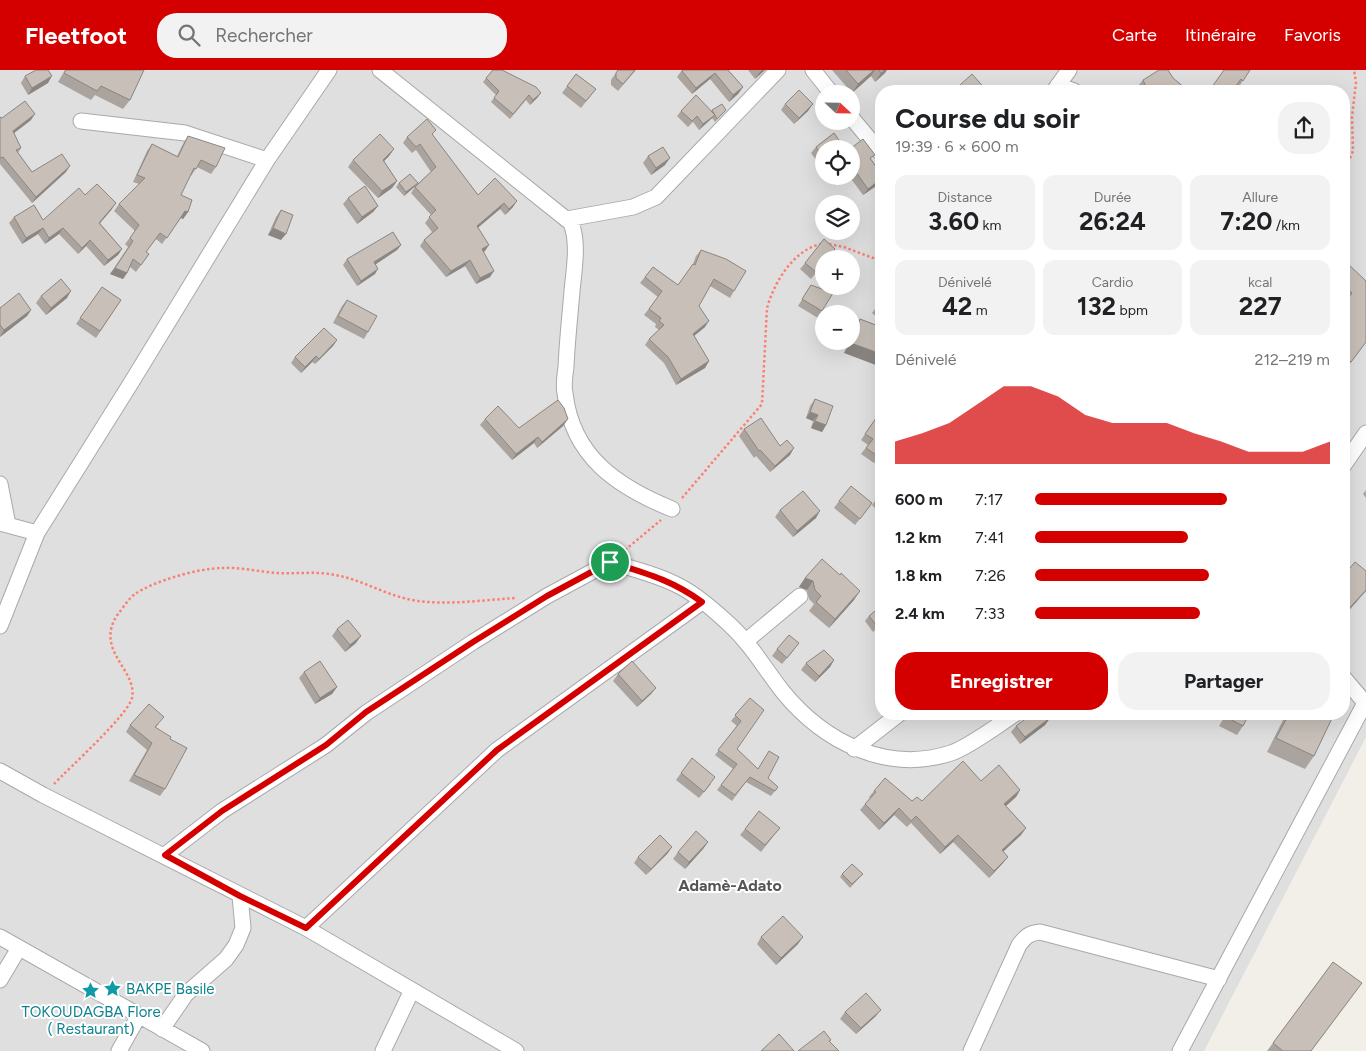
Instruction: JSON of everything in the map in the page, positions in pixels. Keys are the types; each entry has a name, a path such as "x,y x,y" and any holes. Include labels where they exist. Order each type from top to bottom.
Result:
{"street":[{"path":"0,626 37,533 267,160 329,70"},
{"path":"380,70 567,219 573,229 575,260 564,392 571,421 584,448 607,474 638,495 672,509"},
{"path":"567,219 634,207 656,197 778,70"},
{"path":"813,70 825,85"},
{"path":"1058,85 1069,70"},
{"path":"80,121 185,134 267,160"},
{"path":"860,128 875,147"},
{"path":"1350,456 1366,433"},
{"path":"0,484 4,524 37,533"},
{"path":"165,855 222,811 326,745 366,712 448,658 547,596 610,562 663,578 682,587 702,602 746,641 785,694 817,724 854,749 890,760 921,760 952,753 1005,720"},
{"path":"746,641 800,596"},
{"path":"306,928 497,750 702,602"},
{"path":"1180,1051 1366,703 1350,685"},
{"path":"854,749 891,720"},
{"path":"0,771 43,796 165,855 240,896 306,928 516,1051"},
{"path":"162,1029 186,994 226,959 236,945 243,928 240,896"},
{"path":"971,1051 1019,945 1025,936 1033,932 1040,932 1219,979"},
{"path":"0,937 138,1017 202,1051"},
{"path":"0,980 19,948"},
{"path":"383,1051 412,990"},
{"path":"119,1051 138,1017"}],"path":[{"path":"1350,158 1353,151 1352,117 1356,82 1354,70"},
{"path":"610,562 672,509 762,404 768,308 778,281 790,264 805,250 819,244 844,247 875,259"},
{"path":"43,796 121,715 132,698 132,683 118,663 110,640 117,616 134,594 152,586 202,570 222,568 279,573 334,574 361,582 386,594 417,601 452,602 519,598"}],"shaded area":[{"path":"0,70 1366,70 1366,737 1204,1051 0,1051"}],"building":[{"path":"36,70 48,70 52,76 32,88 25,76"},
{"path":"66,70 144,70 130,100 101,86 97,91 64,73"},
{"path":"493,70 502,70 536,87 541,93 533,100 529,95 513,114 494,98 499,91 486,78"},
{"path":"618,70 635,70 623,84 616,78"},
{"path":"683,70 728,70 743,87 733,95 715,73 696,88"},
{"path":"846,70 874,70 858,84"},
{"path":"1159,70 1168,70 1173,78 1181,85 1145,85 1143,80"},
{"path":"1224,70 1250,70 1243,81 1241,79 1236,85 1213,85"},
{"path":"576,74 596,89 586,101 567,86"},
{"path":"972,74 982,85 960,85"},
{"path":"799,90 813,104 799,118 785,104"},
{"path":"696,95 715,115 703,124 697,116 692,121 681,111"},
{"path":"25,101 35,114 13,131 21,148 16,150 32,172 62,154 70,166 36,197 3,157 0,158 0,117 2,118"},
{"path":"722,104 726,110 717,119 712,110"},
{"path":"427,119 436,130 432,134 478,195 495,178 517,201 509,209 504,203 477,226 489,245 482,249 494,271 480,278 470,260 451,271 424,240 438,228 429,217 436,210 415,187 436,167 420,144 416,147 407,137"},
{"path":"834,133 839,140 825,140"},
{"path":"380,134 394,149 383,160 397,181 382,191 353,160"},
{"path":"188,136 225,148 216,167 201,160 196,169 194,168 181,195 192,200 188,212 185,211 167,238 160,233 146,252 149,254 141,265 133,259 127,273 115,268 133,241 130,238 139,225 119,204 145,178 137,175 152,144 178,157"},
{"path":"863,139 875,155 870,158 875,165 875,184 868,189 860,178 860,141"},
{"path":"663,147 670,158 656,168 648,156"},
{"path":"410,174 418,183 406,192 399,183"},
{"path":"97,184 116,203 99,223 122,249 108,260 90,240 82,248 63,228 49,238 43,228 26,238 14,217 34,205 43,220 79,188 85,195"},
{"path":"365,186 378,206 362,217 348,198"},
{"path":"281,210 293,215 286,234 273,228"},
{"path":"393,232 401,245 374,262 378,269 361,281 347,259"},
{"path":"823,240 835,249 834,250 815,250"},
{"path":"701,250 726,259 746,271 734,291 714,279 699,306 709,321 693,334 709,361 681,379 668,357 649,339 664,325 659,321 661,318 649,309 662,291 645,277 653,267 678,285 693,264 695,265"},
{"path":"815,250 815,271 805,263"},
{"path":"1350,266 1366,281 1366,342 1351,362 1350,296 1352,293 1350,291"},
{"path":"61,279 71,291 51,308 41,296"},
{"path":"811,285 815,286 815,295 832,295 826,305 815,305 815,307 802,299"},
{"path":"102,287 121,300 100,331 80,318"},
{"path":"19,293 31,310 4,330 0,325 0,308"},
{"path":"347,300 377,316 368,332 338,316"},
{"path":"860,319 875,325 875,352 860,346"},
{"path":"324,328 337,340 319,359 316,356 305,367 295,357"},
{"path":"815,399 833,406 826,425 815,421 818,415 810,412"},
{"path":"558,400 564,408 568,419 542,442 538,437 516,454 485,419 498,406 519,428"},
{"path":"761,418 780,446 787,440 794,448 775,466 759,451 744,429"},
{"path":"875,420 875,454 866,448 873,439 865,434"},
{"path":"851,486 872,503 860,519 839,501"},
{"path":"803,491 820,511 797,531 780,510"},
{"path":"822,559 840,575 841,573 860,591 835,619 816,602 821,596 815,590 813,581 805,578"},
{"path":"1355,562 1366,571 1366,590 1350,607 1350,568"},
{"path":"875,611 875,624 869,616"},
{"path":"348,620 361,636 350,645 337,629"},
{"path":"789,635 799,643 787,658 777,649"},
{"path":"824,650 834,660 819,676 806,663"},
{"path":"320,661 337,687 320,698 304,672"},
{"path":"632,661 656,688 642,701 618,674"},
{"path":"750,698 764,710 737,749 758,769 769,751 779,757 768,778 778,787 775,791 750,777 735,795 721,785 737,764 718,750 741,721 735,715"},
{"path":"149,704 164,717 155,727 171,737 170,739 187,748 165,789 134,775 152,743 130,725"},
{"path":"1024,720 1047,720 1025,737 1016,726"},
{"path":"1232,720 1246,720 1243,726"},
{"path":"1286,720 1331,720 1314,756 1276,738"},
{"path":"692,758 715,777 704,792 681,773"},
{"path":"963,761 981,781 999,765 1020,790 1004,804 1026,828 1002,850 1008,857 994,871 958,835 945,847 916,816 911,821 899,808 884,823 865,804 885,778 912,801 917,797 922,801"},
{"path":"759,811 780,828 765,845 745,829"},
{"path":"696,831 708,842 689,862 678,852"},
{"path":"660,835 672,847 651,869 638,857"},
{"path":"852,864 863,874 852,884 842,874"},
{"path":"783,916 803,937 781,958 761,937"},
{"path":"1333,962 1362,983 1311,1051 1283,1051 1273,1043"},
{"path":"866,993 881,1010 861,1028 845,1012"},
{"path":"824,1031 831,1040 829,1041 839,1051 798,1051"},
{"path":"779,1034 794,1051 761,1051"}],"place":[{"name":"BAKPE Basile","path":"112,989"},
{"name":"TOKOUDAGBA Flore ( Restaurant)","path":"91,991"}],"district":[{"name":"Adamè-Adato","path":"730,885"}],"route":[{"path":"610,562 663,578 682,587 702,602 497,750 306,928 240,896 165,855 222,811 326,745 366,712 547,596 610,562"}]}
